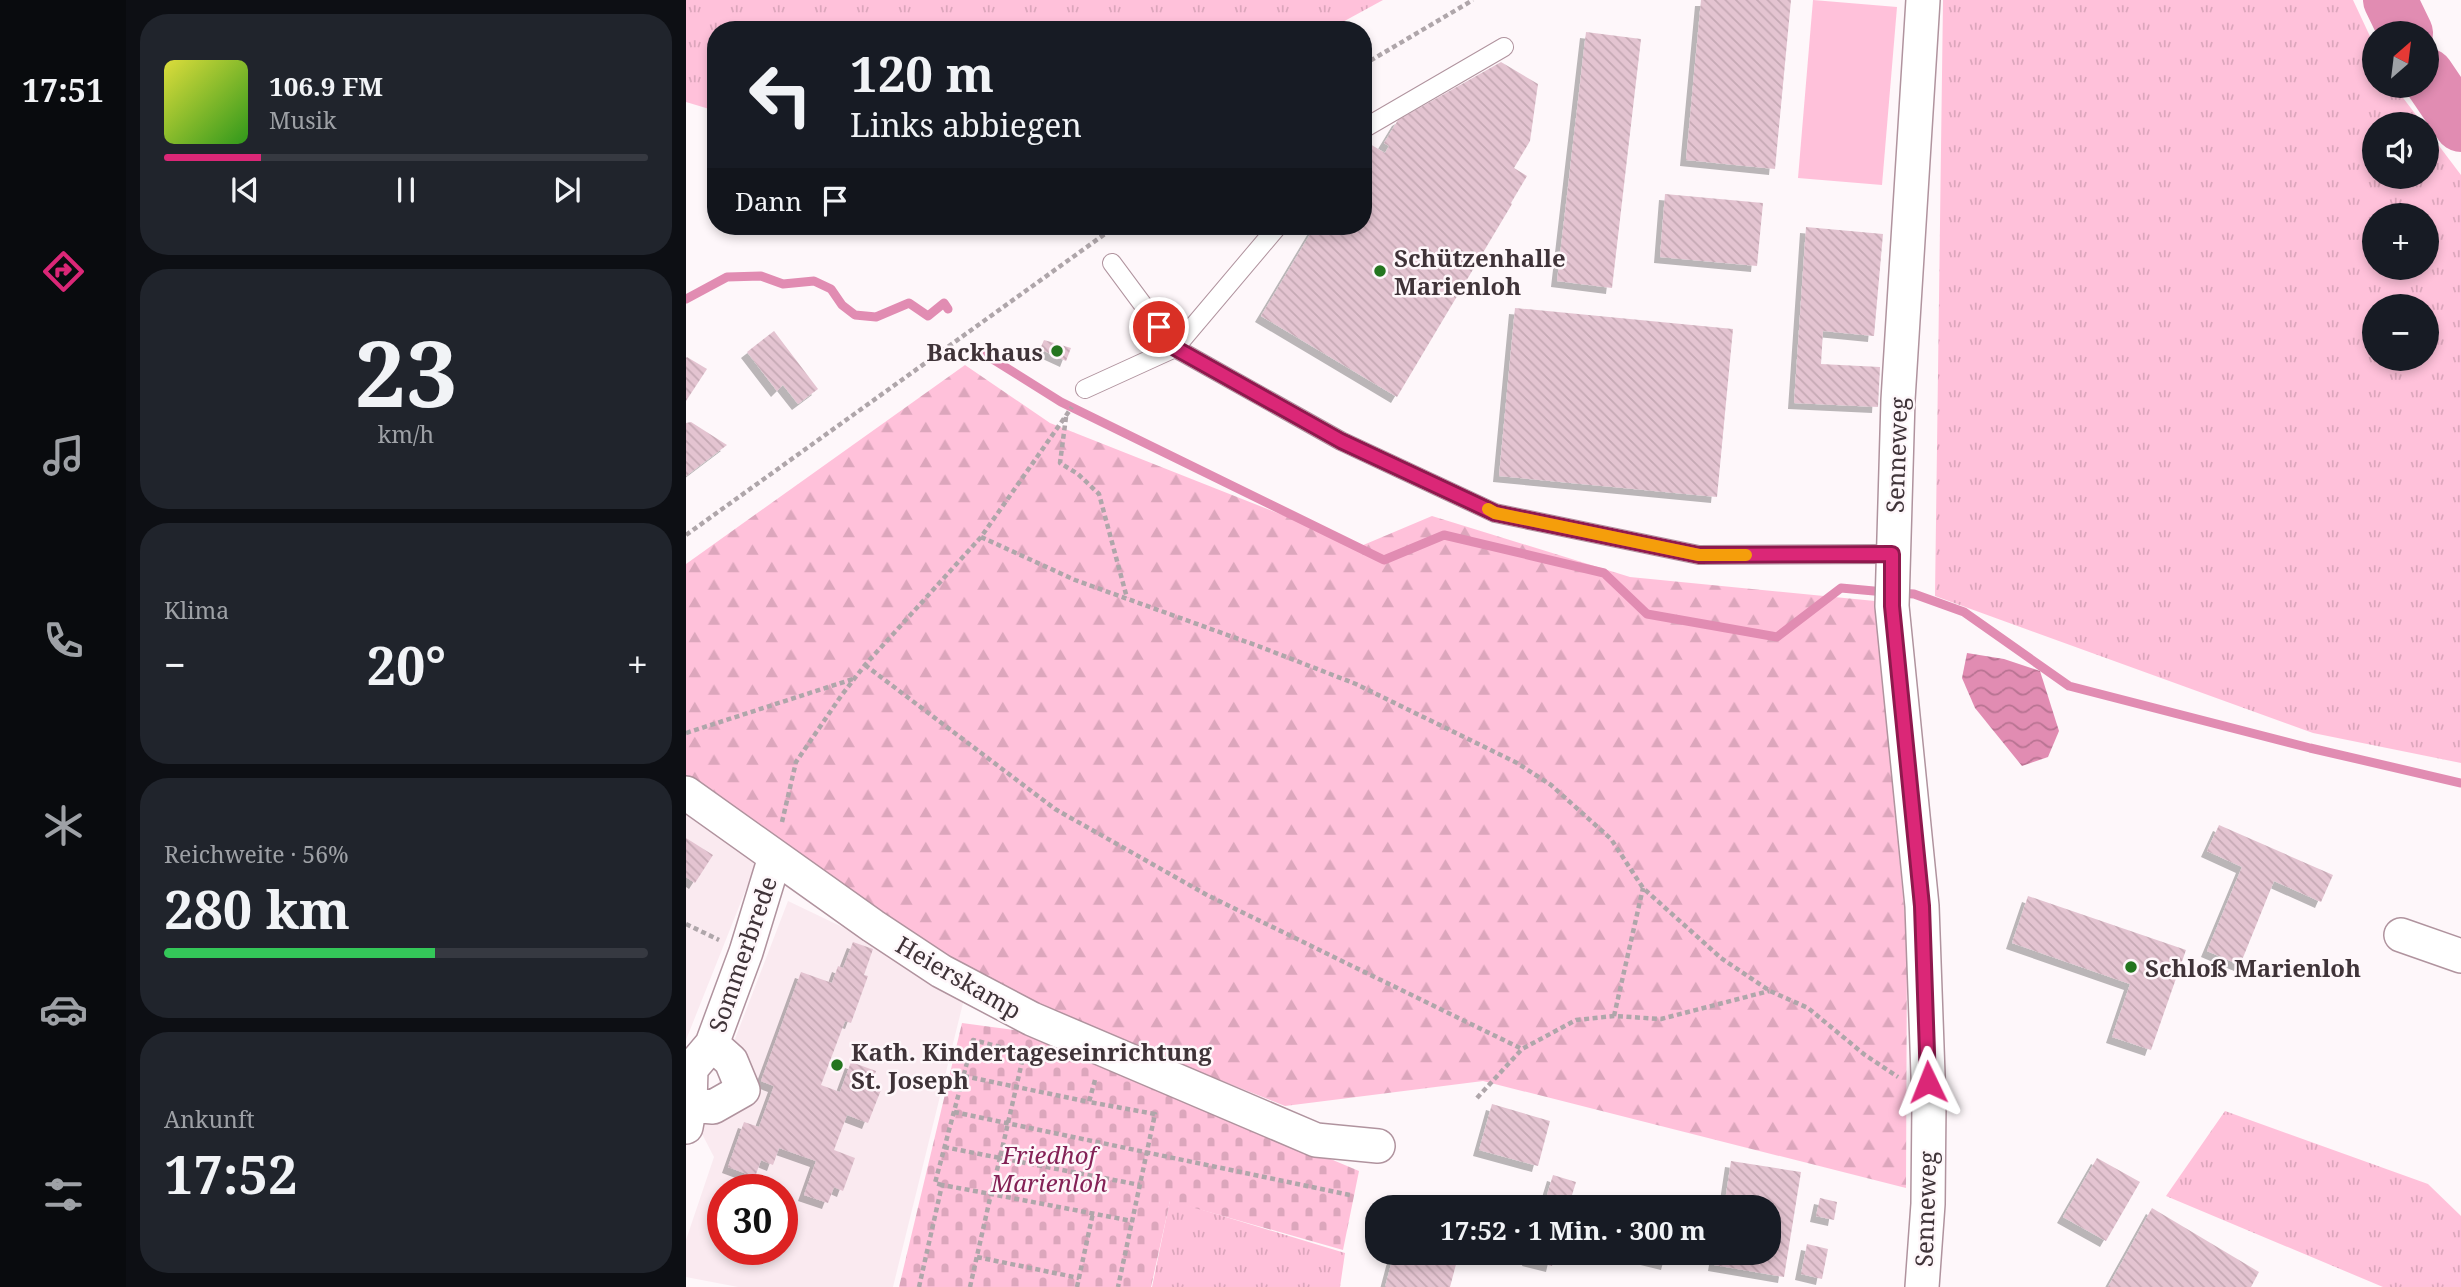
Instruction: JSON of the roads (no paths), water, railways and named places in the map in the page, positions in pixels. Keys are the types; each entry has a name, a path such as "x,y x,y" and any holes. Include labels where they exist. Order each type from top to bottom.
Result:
{"street":[{"name":"Senneweg","path":"1922,1287 1928,1204 1928,1082 1922,906 1892,579 1898,400 1923,0"},
{"name":"Heierskamp","path":"686,793 940,971 1032,1019 1316,1140 1378,1146"},
{"name":"Sommerbrede","path":"688,1116 691,1069 712,1044 746,952 775,857"},
{"path":"2401,935 2461,956"},
{"path":"688,1116 713,1107 743,1090 731,1061 712,1044"}],"lane":[{"path":"1372,124 1504,47"},
{"path":"1085,388 1175,348 1270,235"},
{"path":"1112,263 1175,348 1341,441 1495,513 1699,555 1892,579"}],"water":[{"path":"1967,653 2004,659 2040,671 2059,731 2048,757 2022,766 1975,708 1962,678"}],"waterway":[{"path":"2390,0 2400,21"},
{"path":"2440,94 2461,125"},
{"path":"686,299 727,277 761,276 783,284 814,281 831,289 842,305 855,315 876,317 909,303 928,316 944,303 948,309"},
{"path":"986,355 1061,402 1384,560 1444,535 1604,573 1647,614 1777,637 1841,588 1885,592"},
{"path":"1899,593 1914,594 1964,612 2069,686 2310,748 2461,783"}],"place":[{"name":"Schützenhalle Marienloh","path":"1380,271"},
{"name":"Backhaus","path":"1057,351"},
{"name":"Schloß Marienloh","path":"2131,967"},
{"name":"Kath. Kindertageseinrichtung St. Joseph","path":"837,1065"}],"park label":[{"name":"Friedhof Marienloh","path":"1049,1168"}]}
